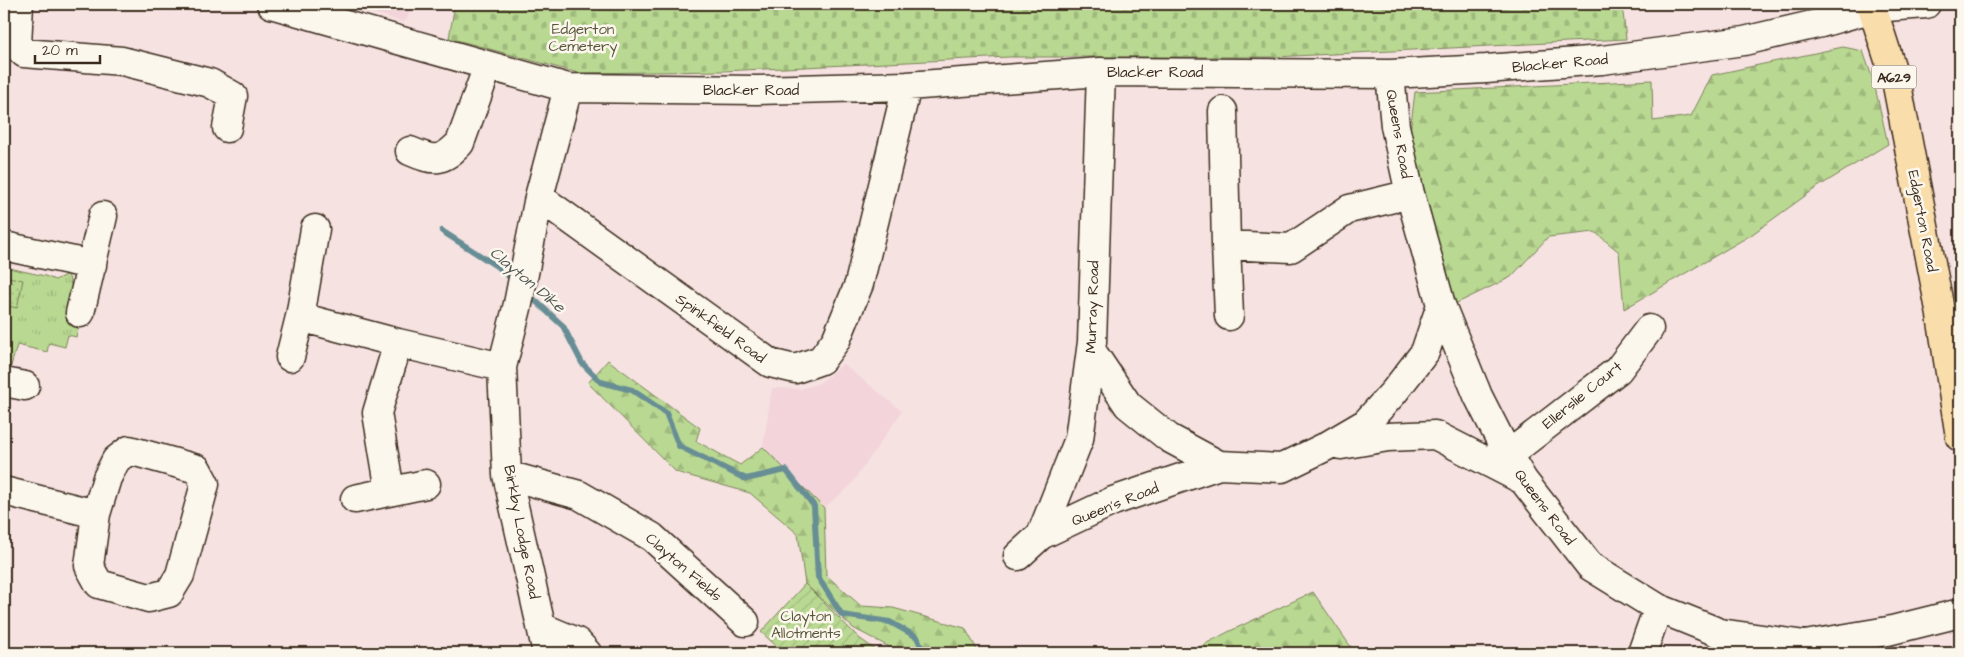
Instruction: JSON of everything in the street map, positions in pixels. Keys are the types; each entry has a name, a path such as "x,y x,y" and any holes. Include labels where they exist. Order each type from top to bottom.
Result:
{"highway":[{"name":"Edgerton Road","path":"1872,6 1896,85 1941,315 1960,437"}],"street":[{"path":"19,4 17,46 24,53 122,60 210,83 233,96 227,128"},
{"name":"Blacker Road","path":"271,4 568,88 775,90 907,86 1101,72 1390,74 1486,69 1639,56 1744,41 1821,23 1872,6 1926,4"},
{"path":"410,152 431,160 441,158 451,152 460,142 466,130 488,66"},
{"name":"Murray Road","path":"1042,535 1079,439 1091,350 1101,72"},
{"name":"Queens Road","path":"1390,74 1394,126 1410,194 1441,305 1478,396 1508,455 1523,480 1590,566 1658,608 1720,633 1805,645 1888,631 1960,613"},
{"name":"Spinkfield Road","path":"539,197 770,363 795,369 821,360 836,340 859,284 907,86"},
{"name":"Birkby Lodge Road","path":"547,653 507,476 502,367 518,304 539,197 568,88"},
{"path":"1223,111 1229,316"},
{"path":"1226,245 1291,248 1349,209 1410,194"},
{"path":"80,313 104,216"},
{"path":"290,357 300,317 315,229"},
{"path":"4,246 92,265"},
{"path":"1091,350 1128,405 1169,438 1219,465 1282,468 1326,447 1366,423 1394,392 1425,352 1441,305"},
{"path":"300,317 398,343 502,367"},
{"name":"Ellerslie Court","path":"1508,455 1618,370 1649,329"},
{"path":"390,492 376,413 398,343"},
{"path":"1326,447 1388,437 1435,435 1523,480"},
{"path":"129,450 196,469 205,484 180,575 169,593 149,598 99,584 90,566 96,514 116,460 129,450"},
{"name":"Queen's Road","path":"1018,556 1042,535 1113,501 1219,465"},
{"name":"Clayton Fields","path":"507,476 579,495 652,537 745,622"},
{"path":"355,499 426,484"},
{"path":"4,491 96,514"},
{"path":"1642,653 1658,608"},
{"path":"541,627 577,642 587,653"}],"shaded area":[{"path":"345,4 410,4 408,18 403,22"},
{"path":"843,364 902,411 850,486 824,508 763,447 772,388 801,389 820,383"}],"green space":[{"name":"Edgerton Cemetery","path":"455,4 1622,4 1626,39 1275,57 1009,57 723,71 578,73 449,38"},
{"path":"1843,47 1863,51 1874,83 1888,144 1816,188 1751,235 1624,309 1619,252 1595,232 1548,237 1511,277 1453,305 1410,132 1415,92 1652,80 1653,121 1691,116 1712,75"},
{"path":"4,267 55,280 68,274 81,318 76,337 68,335 65,347 49,343 47,352 17,345 9,373 4,372"},
{"path":"4,276 23,280 17,308 4,305"},
{"path":"608,360 700,428 696,441 740,465 763,447 824,508 826,575 861,606 893,608 965,628 979,653 901,653 853,628 805,584 798,534 750,493 676,472 588,383"},
{"name":"Clayton Allotments","path":"805,584 859,638 880,653 784,653 761,632"},
{"path":"1313,592 1355,653 1188,653 1228,632"}],"waterway":[{"name":"Clayton Dike","path":"442,231 501,269 515,282"},
{"name":"Clayton Dike","path":"528,294 563,326 582,363 601,382 632,390 666,413 679,446 746,479 786,470 814,506 818,577 842,615 890,622 917,637 924,653"}]}
